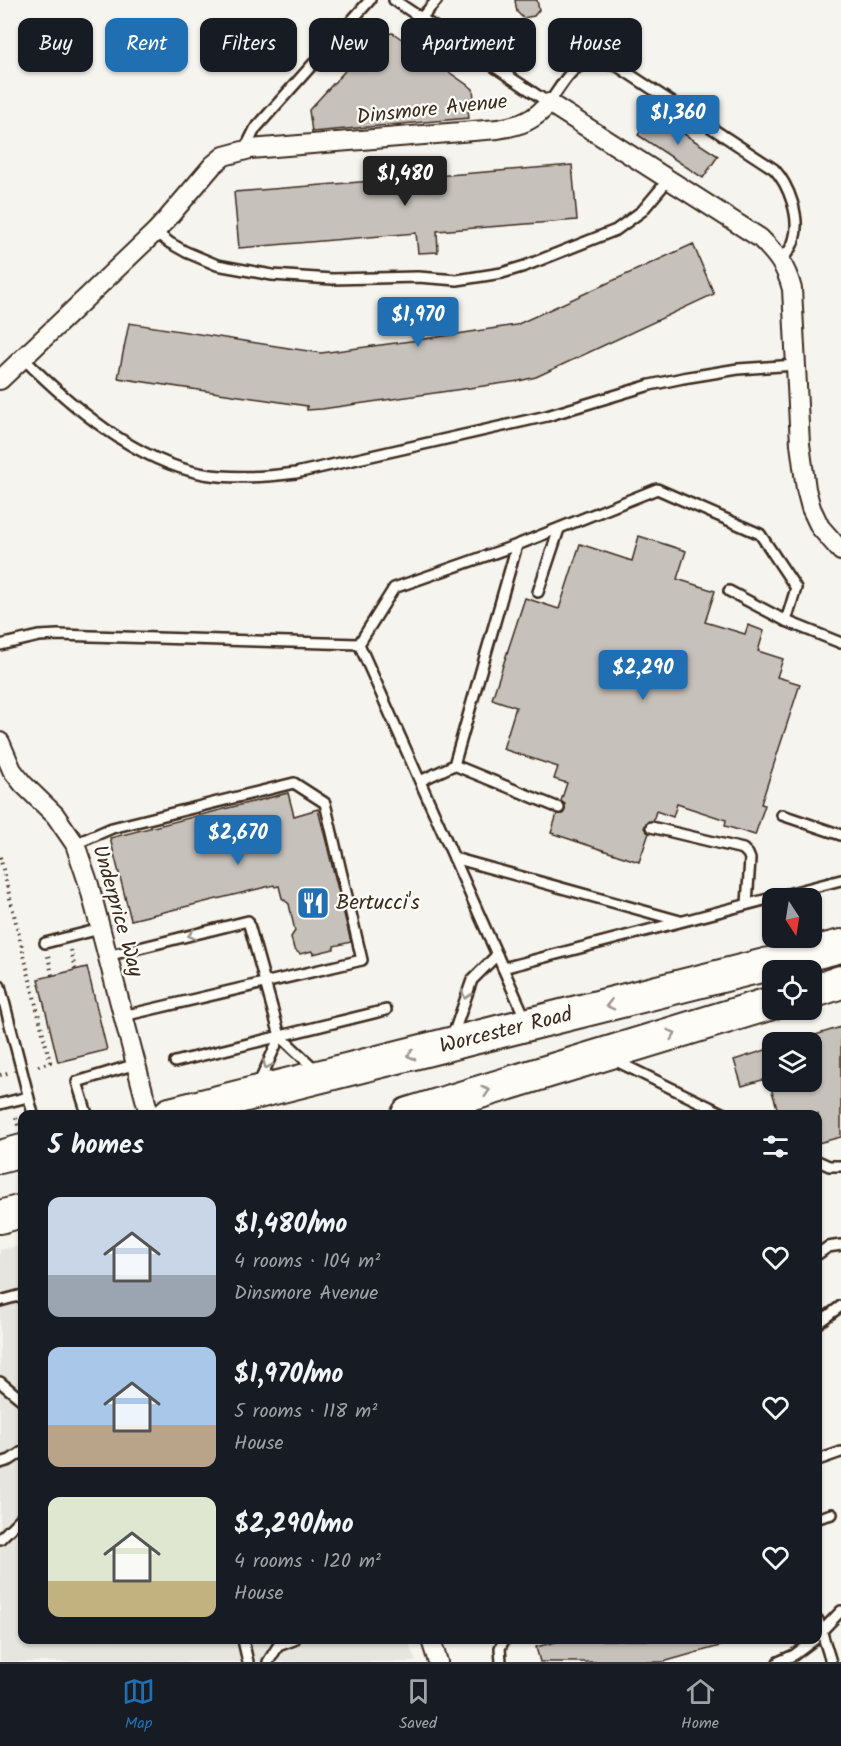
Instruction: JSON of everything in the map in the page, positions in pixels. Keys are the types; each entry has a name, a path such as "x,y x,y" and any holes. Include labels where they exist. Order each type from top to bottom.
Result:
{"highway":[{"name":"Worcester Road","path":"187,1110 841,946"},
{"path":"822,989 841,982"},
{"path":"421,1110 762,1006"},
{"path":"0,1157 18,1152"},
{"path":"0,1217 18,1213"}],"street":[{"name":"Dinsmore Avenue","path":"0,380 155,232 213,165 224,156 245,150 498,129 530,121 549,103"},
{"path":"549,103 760,238 781,261 792,289 800,444 806,489 811,508 820,527 841,551"},
{"name":"Underprice Way","path":"0,742 12,770 23,784 55,814 75,844 108,956 148,1110"},
{"path":"432,1644 438,1662"}],"lane":[{"path":"245,150 255,129 370,0"},
{"path":"394,0 421,18 437,0"},
{"path":"502,72 549,103 570,73 580,65 603,62 617,66 774,169 782,178 793,202 795,227 794,240 781,261"},
{"path":"155,232 178,248 217,265 272,275 332,279 418,277 457,280 525,267 616,230 642,211 669,179"},
{"path":"23,358 89,416 135,447 178,467 229,477 296,473 547,416 650,385 712,372 796,365"},
{"path":"359,644 394,588 517,545 657,489 760,534 796,588 786,621"},
{"path":"538,592 559,529"},
{"path":"454,765 517,545"},
{"path":"729,591 786,621 841,643"},
{"path":"0,645 39,636 58,635 359,644"},
{"path":"359,644 529,1025"},
{"path":"420,781 454,765 559,808"},
{"path":"75,844 112,828 294,783 325,803 362,960 123,1016"},
{"path":"782,815 841,835"},
{"path":"651,827 743,849 750,859 747,904"},
{"path":"454,858 682,921"},
{"path":"503,968 841,880"},
{"path":"108,956 248,921 280,1036 324,1076"},
{"path":"45,943 100,929"},
{"path":"450,1045 472,980 497,955"},
{"path":"0,986 32,1110"},
{"path":"175,1062 386,1010"},
{"path":"254,1094 280,1036"},
{"path":"604,1055 716,1110"},
{"path":"86,1110 77,1082 136,1064"},
{"path":"0,1104 28,1097"},
{"path":"822,1163 829,1166 840,1166"},
{"path":"822,1251 828,1247 841,1245"},
{"path":"0,1301 18,1296"},
{"path":"822,1320 841,1306"},
{"path":"0,1382 18,1397"},
{"path":"822,1459 841,1452"},
{"path":"0,1463 18,1455"},
{"path":"822,1517 832,1514"},
{"path":"0,1539 18,1521"},
{"path":"822,1632 841,1611"},
{"path":"244,1644 248,1662"},
{"path":"268,1662 278,1646 283,1644"},
{"path":"501,1662 499,1653 502,1644"},
{"path":"778,1662 794,1655 808,1644"},
{"path":"822,1644 831,1662"}],"path":[{"path":"0,857 50,1062 35,1067 38,1078"},
{"path":"68,937 75,970"},
{"path":"45,943 52,975"},
{"path":"0,1075 11,1072"}],"shaded area":[{"path":"18,1246 18,1644 409,1644 416,1662 0,1662 0,1250"}],"building":[{"path":"515,0 537,0 539,10 534,16 523,18 517,12"},
{"path":"393,33 401,39 401,72 449,72 473,89 474,99 467,101 469,118 312,132 309,110 344,72 389,72 389,34"},
{"path":"652,113 718,156 703,178 638,135"},
{"path":"572,165 577,220 437,231 438,252 418,253 416,233 239,248 234,192"},
{"path":"693,244 714,294 536,377 519,381 307,410 307,406 118,378 129,323 321,353 418,340 516,325"},
{"path":"639,536 686,551 677,579 715,591 705,622 745,634 748,625 764,631 758,651 783,659 777,677 800,684 761,804 765,805 755,835 725,826 726,820 677,804 673,817 656,811 653,821 646,823 644,828 649,833 639,862 551,833 557,814 563,814 565,810 565,804 561,801 567,783 554,779 558,767 503,749 516,707 492,699 525,598 559,609 580,544 632,561"},
{"path":"288,793 294,816 318,809 351,942 313,954 312,951 300,954 294,949 291,937 295,931 289,904 282,898 279,886 274,885 131,920 110,838"},
{"path":"87,967 107,1050 58,1062 38,979"},
{"path":"841,1027 841,1137 822,1142 822,1110 778,1110 772,1092 822,1092 822,1033"},
{"path":"762,1051 762,1080 742,1086 734,1060"},
{"path":"548,1644 727,1644 663,1662 540,1662 536,1647"}],"place":[{"name":"Bertucci's","path":"313,903"}]}
